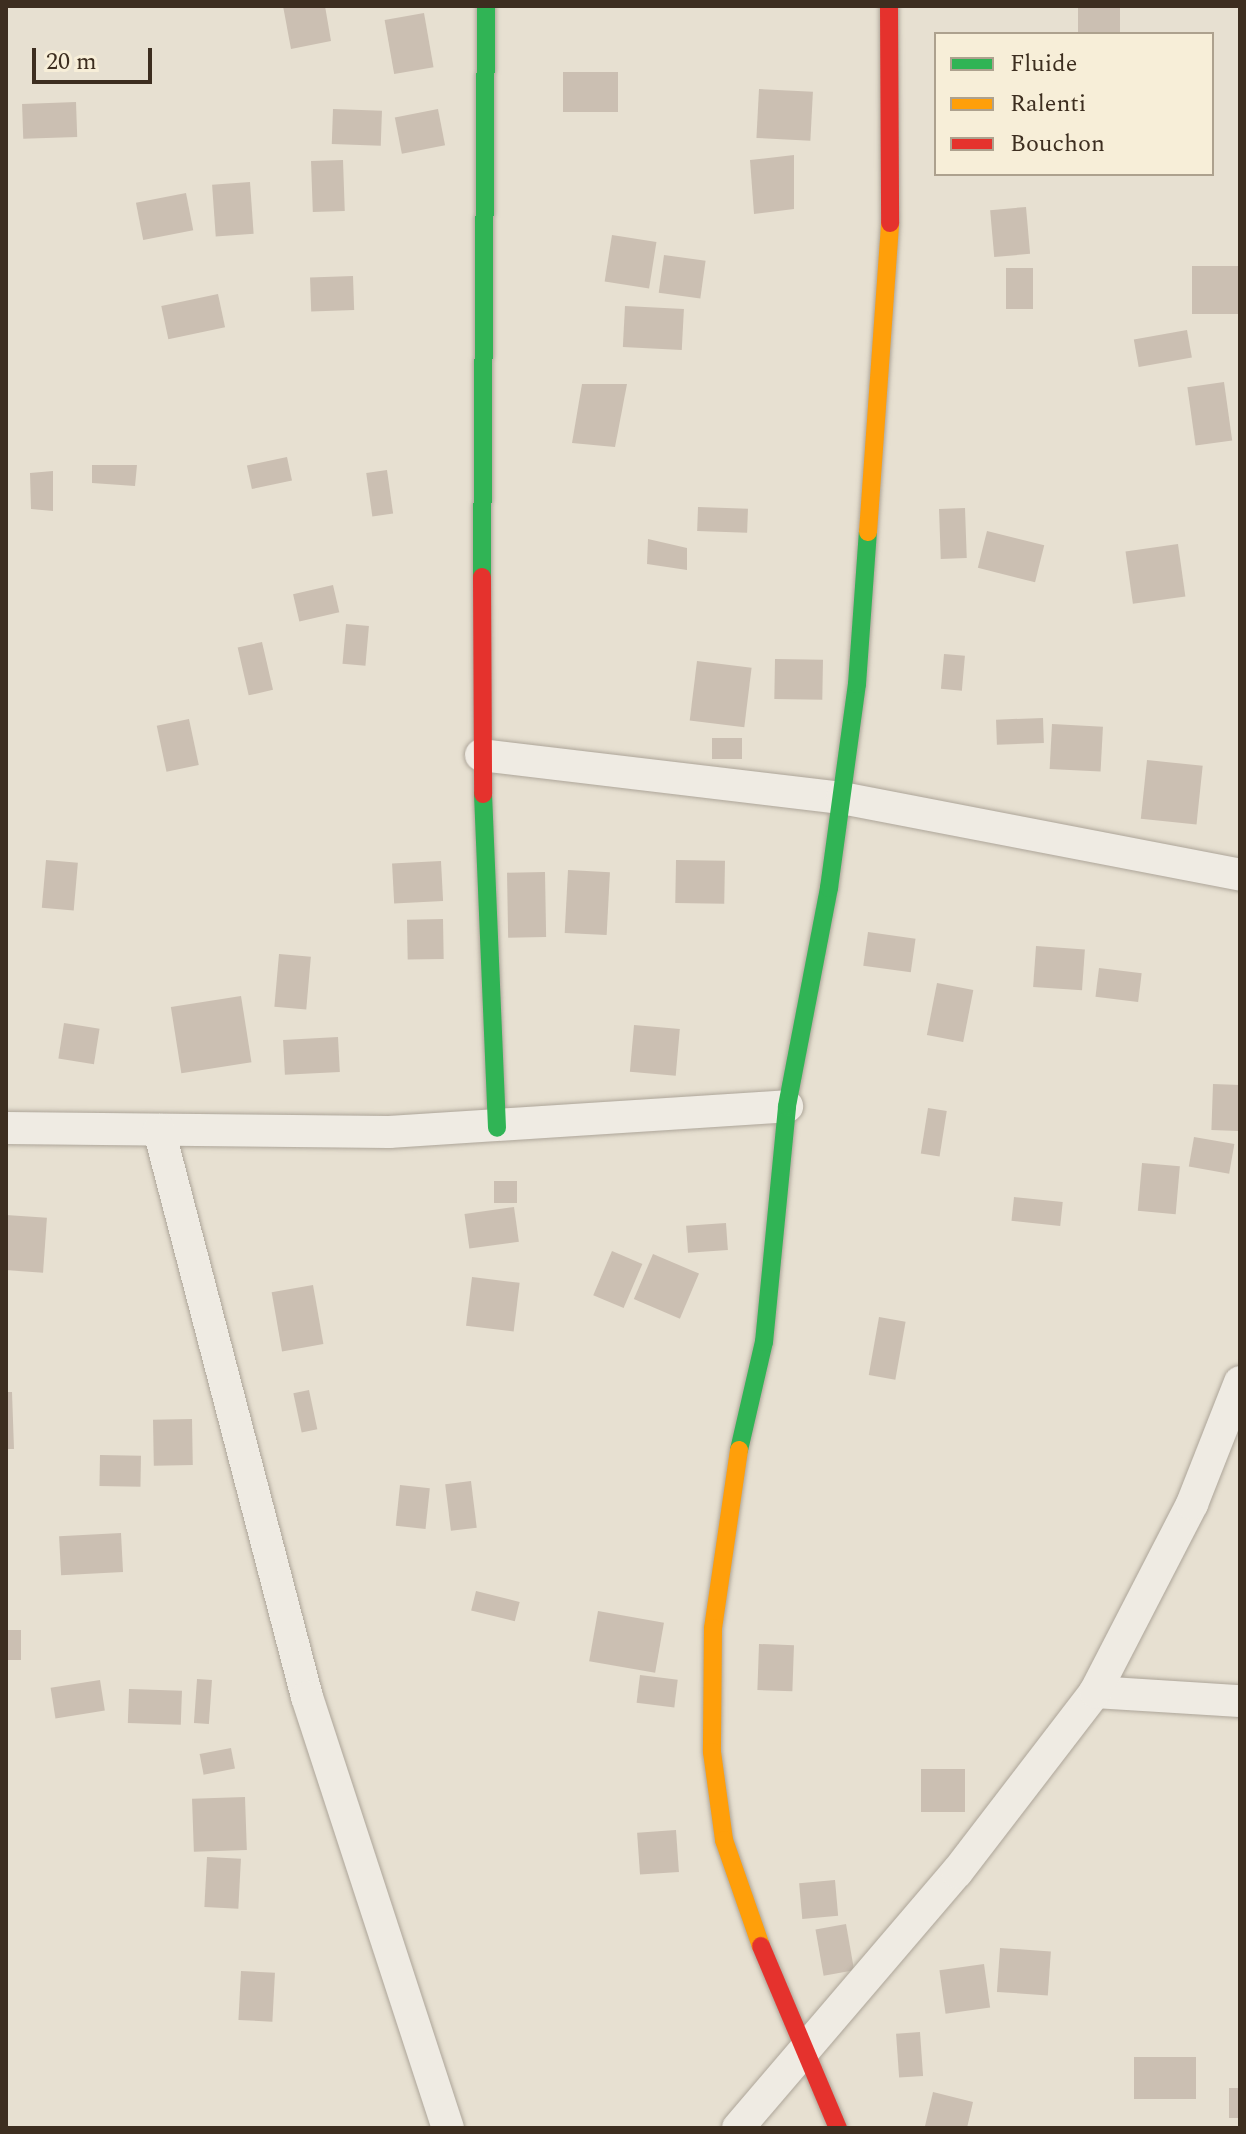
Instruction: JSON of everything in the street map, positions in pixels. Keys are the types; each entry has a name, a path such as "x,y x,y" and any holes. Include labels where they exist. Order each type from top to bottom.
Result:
{"street":[{"path":"486,6 481,755 497,1128"},
{"path":"838,2128 807,2048 743,1904 724,1840 712,1752 713,1628 729,1492 764,1342 787,1106 842,798 875,494 891,207 889,6"},
{"path":"481,755 842,798 1240,875"},
{"path":"6,1128 497,1128 787,1106"},
{"path":"159,1130 307,1697 448,2128"},
{"path":"738,2128 957,1872 1095,1692 1192,1504 1240,1382"},
{"path":"1095,1692 1240,1701"}],"building":[{"path":"283,6 325,6 331,41 291,49"},
{"path":"1078,6 1120,6 1120,32 1078,32"},
{"path":"424,13 434,67 394,74 385,20"},
{"path":"563,72 618,72 618,112 563,112"},
{"path":"759,89 813,92 810,141 756,138"},
{"path":"76,102 77,137 23,139 22,104"},
{"path":"333,109 382,111 381,146 332,144"},
{"path":"438,109 445,145 402,154 395,117"},
{"path":"794,155 794,209 754,214 750,160"},
{"path":"343,160 345,211 313,212 311,161"},
{"path":"250,182 254,234 216,237 212,185"},
{"path":"186,193 193,230 143,240 136,203"},
{"path":"1026,207 1030,254 994,257 990,210"},
{"path":"612,235 656,242 649,288 605,281"},
{"path":"664,255 706,261 700,298 659,293"},
{"path":"1192,266 1240,266 1240,314 1192,314"},
{"path":"1006,268 1033,268 1033,309 1006,309"},
{"path":"353,276 354,310 311,311 310,278"},
{"path":"218,294 225,327 168,339 161,306"},
{"path":"625,306 684,309 682,350 623,347"},
{"path":"1187,330 1192,358 1139,367 1134,339"},
{"path":"1224,382 1232,440 1196,446 1187,387"},
{"path":"582,384 627,384 615,447 572,443"},
{"path":"287,457 292,480 252,489 247,466"},
{"path":"92,465 137,465 135,486 92,483"},
{"path":"387,470 393,514 372,516 366,473"},
{"path":"53,471 53,511 31,509 30,473"},
{"path":"698,507 748,509 747,533 697,531"},
{"path":"965,508 967,558 941,559 939,509"},
{"path":"987,531 1044,545 1035,582 978,568"},
{"path":"648,539 687,548 687,570 647,564"},
{"path":"1178,544 1185,596 1133,604 1126,551"},
{"path":"333,585 339,612 299,622 293,594"},
{"path":"346,624 369,626 365,666 343,664"},
{"path":"262,642 273,690 249,695 238,648"},
{"path":"944,654 965,656 962,691 941,689"},
{"path":"775,659 823,660 822,700 774,699"},
{"path":"697,661 752,668 744,727 690,721"},
{"path":"1043,718 1044,743 997,745 996,720"},
{"path":"189,719 199,765 166,772 157,726"},
{"path":"1052,724 1103,727 1101,772 1050,769"},
{"path":"712,738 742,738 742,759 712,759"},
{"path":"1147,760 1203,766 1197,825 1141,819"},
{"path":"46,860 78,863 74,911 42,908"},
{"path":"676,860 725,861 724,904 675,903"},
{"path":"441,861 443,901 394,904 392,864"},
{"path":"568,870 610,872 607,935 565,933"},
{"path":"545,872 546,937 508,938 507,873"},
{"path":"443,919 444,959 408,960 407,920"},
{"path":"868,932 916,939 911,972 863,966"},
{"path":"1036,946 1085,949 1082,990 1033,987"},
{"path":"279,954 311,957 306,1010 274,1007"},
{"path":"1099,968 1142,973 1138,1002 1095,997"},
{"path":"937,983 973,990 963,1042 927,1035"},
{"path":"241,996 251,1062 181,1073 171,1007"},
{"path":"64,1023 100,1029 94,1064 58,1059"},
{"path":"634,1025 680,1029 676,1076 630,1072"},
{"path":"338,1037 340,1072 285,1075 283,1040"},
{"path":"1213,1084 1240,1085 1238,1131 1211,1130"},
{"path":"928,1108 947,1111 940,1156 921,1153"},
{"path":"1194,1137 1234,1144 1229,1174 1189,1167"},
{"path":"1142,1163 1180,1166 1176,1214 1138,1211"},
{"path":"494,1181 517,1181 517,1203 494,1203"},
{"path":"1014,1197 1063,1202 1060,1226 1011,1221"},
{"path":"514,1207 519,1242 469,1249 464,1214"},
{"path":"6,1215 47,1218 43,1273 6,1270"},
{"path":"726,1223 728,1250 688,1253 686,1226"},
{"path":"612,1251 642,1264 624,1308 593,1295"},
{"path":"653,1254 699,1274 680,1319 634,1299"},
{"path":"472,1277 520,1283 514,1331 466,1326"},
{"path":"313,1285 323,1344 282,1351 272,1292"},
{"path":"879,1317 906,1322 895,1380 869,1375"},
{"path":"309,1390 317,1429 302,1432 293,1393"},
{"path":"6,1392 12,1392 14,1449 6,1449"},
{"path":"192,1419 193,1465 154,1466 153,1420"},
{"path":"100,1455 141,1456 140,1487 99,1486"},
{"path":"471,1481 477,1528 451,1531 445,1484"},
{"path":"400,1485 430,1488 426,1529 396,1526"},
{"path":"121,1533 123,1572 61,1575 59,1536"},
{"path":"476,1591 520,1602 515,1621 471,1610"},
{"path":"598,1611 664,1623 655,1673 589,1661"},
{"path":"6,1630 21,1630 21,1660 6,1660"},
{"path":"759,1644 794,1645 792,1691 757,1690"},
{"path":"640,1675 678,1680 674,1707 637,1703"},
{"path":"197,1679 212,1680 209,1724 194,1723"},
{"path":"100,1680 105,1711 55,1718 51,1688"},
{"path":"129,1689 182,1691 181,1725 128,1723"},
{"path":"231,1748 235,1769 204,1775 200,1754"},
{"path":"921,1769 965,1769 965,1812 921,1812"},
{"path":"245,1797 247,1850 194,1852 192,1799"},
{"path":"676,1830 679,1872 640,1875 637,1833"},
{"path":"207,1857 241,1859 238,1909 204,1907"},
{"path":"835,1880 838,1916 802,1919 799,1883"},
{"path":"846,1924 854,1970 824,1976 815,1929"},
{"path":"1000,1948 1051,1952 1048,1995 997,1992"},
{"path":"984,1964 990,2008 946,2014 939,1970"},
{"path":"241,1971 275,1973 272,2022 238,2020"},
{"path":"920,2032 923,2076 899,2078 896,2034"},
{"path":"1134,2057 1196,2057 1196,2099 1134,2099"},
{"path":"1229,2088 1240,2088 1240,2118 1229,2118"},
{"path":"933,2092 973,2102 967,2128 925,2126"}],"traffic: fast":[{"path":"482,577 486,6"},
{"path":"739,1450 764,1342 787,1106 829,888 857,684 868,532"},
{"path":"483,794 497,1128"}],"traffic: slow":[{"path":"868,532 890,223"},
{"path":"739,1450 713,1628 712,1752 724,1840 761,1946"}],"traffic: jam":[{"path":"889,6 890,223"},
{"path":"482,577 483,794"},
{"path":"761,1946 838,2128"}]}
